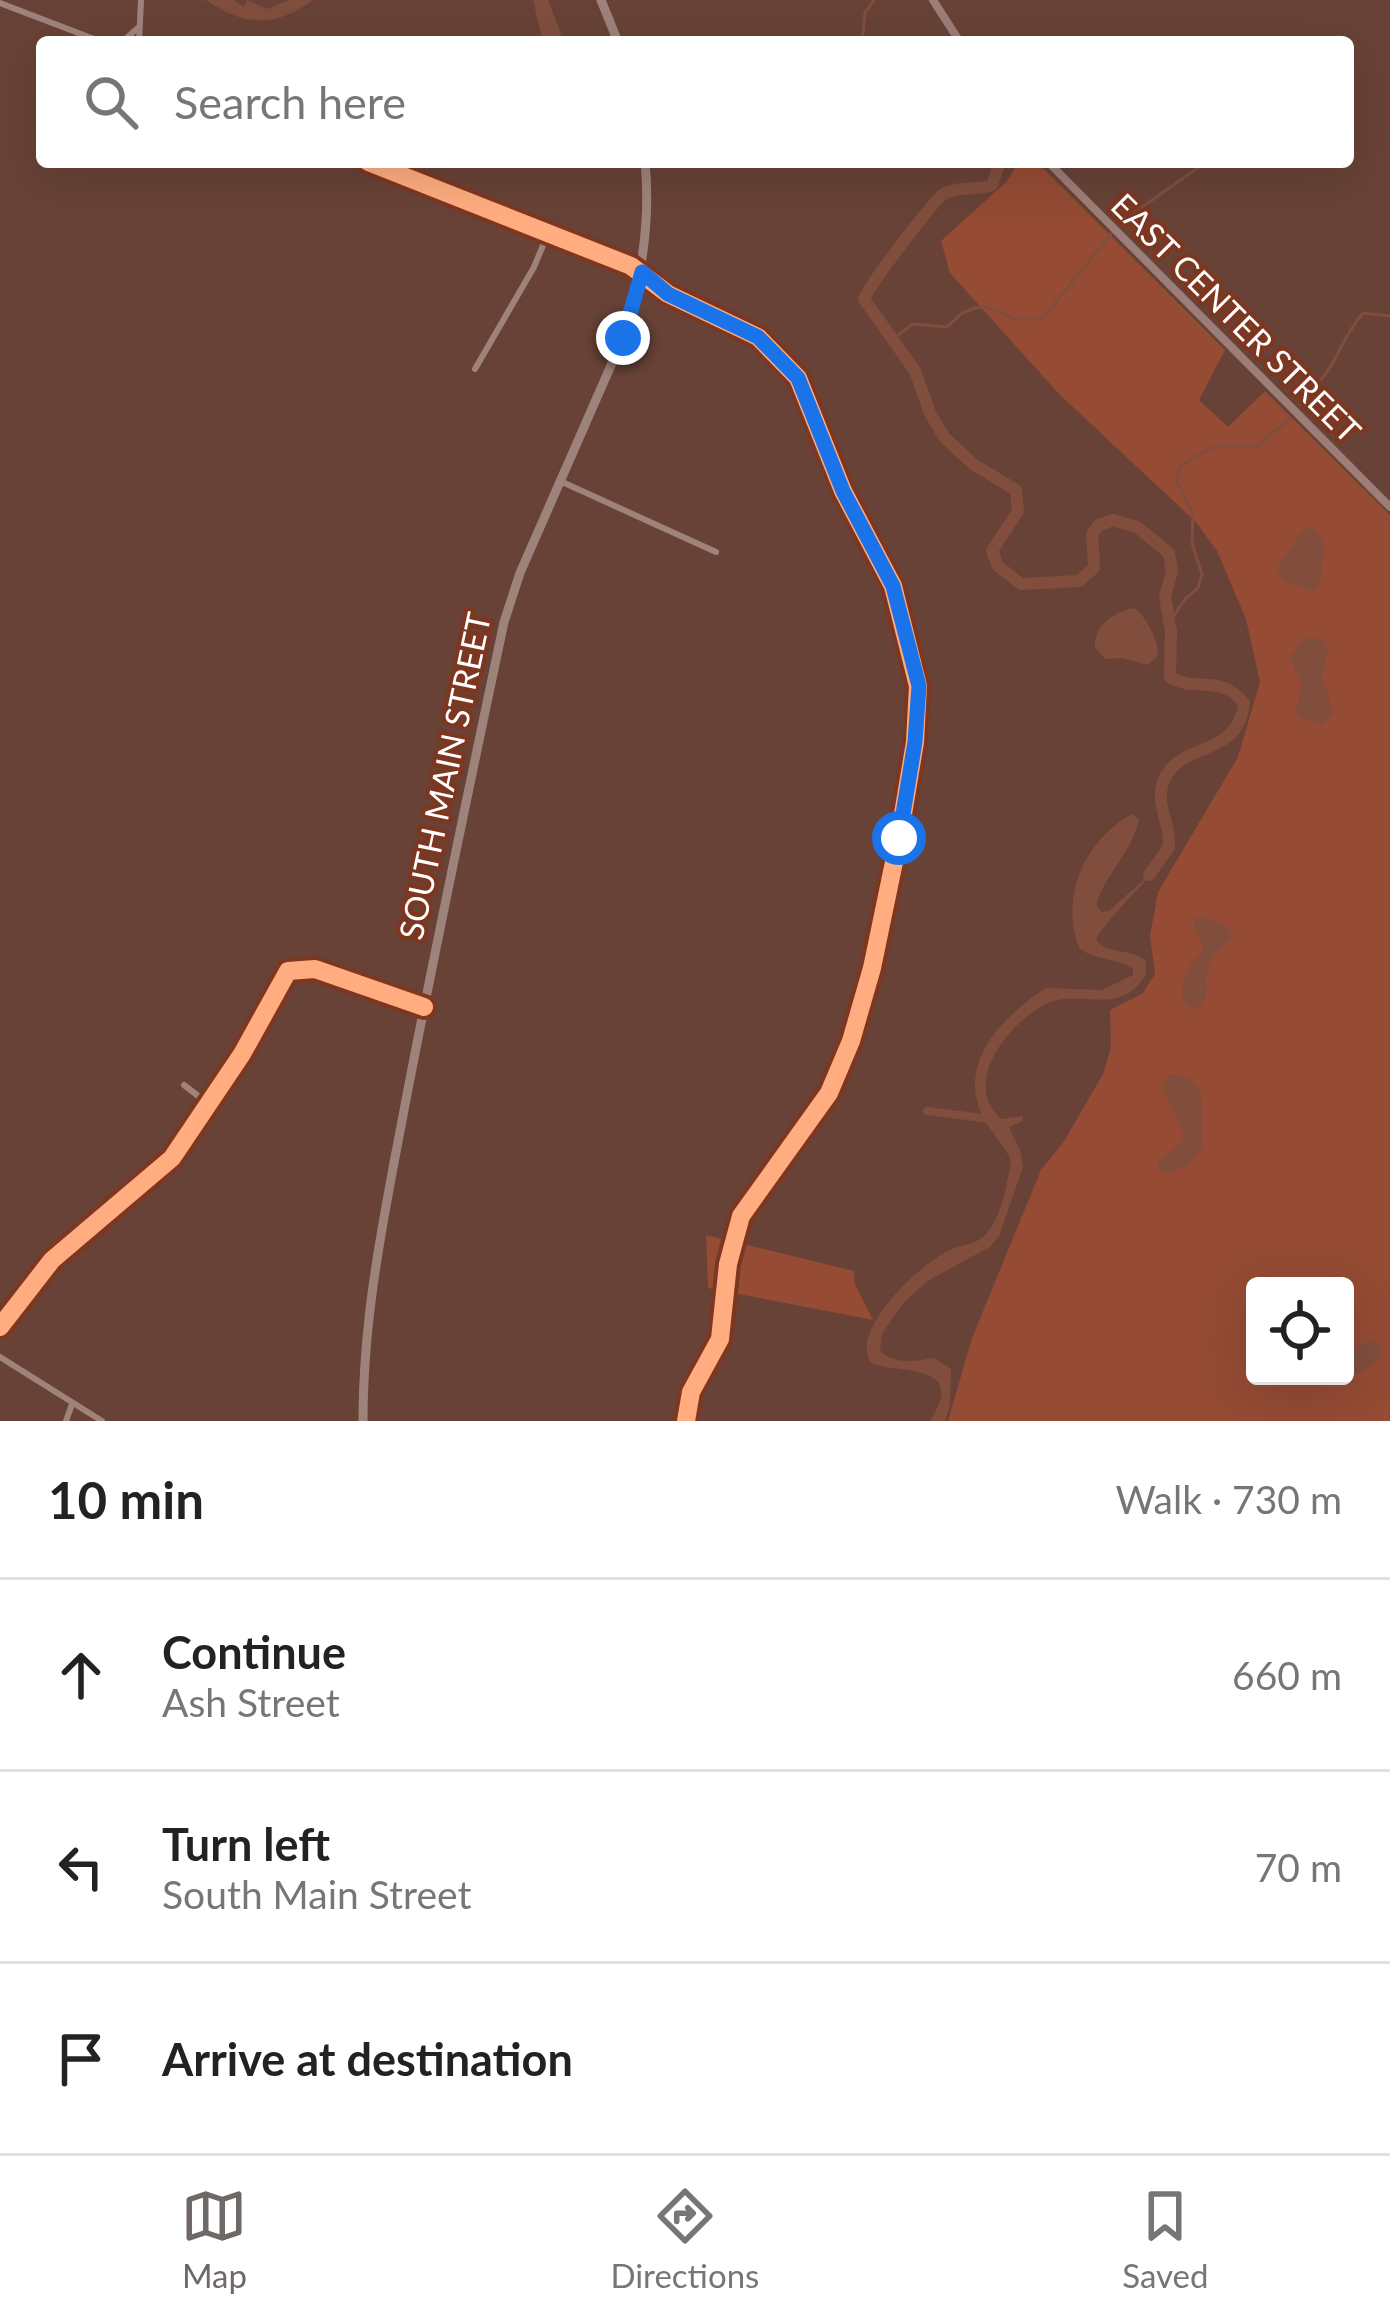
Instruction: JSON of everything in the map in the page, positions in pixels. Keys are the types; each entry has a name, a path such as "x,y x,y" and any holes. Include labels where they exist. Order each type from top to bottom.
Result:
{"main road":[{"path":"601,0 616,36"},
{"path":"933,0 955,36"},
{"name":"SOUTH MAIN STREET","path":"363,1421 369,1298 504,622 520,573 623,338 642,272 645,168"},
{"name":"EAST CENTER STREET","path":"1054,168 1390,507"}],"street":[{"path":"139,36 141,0"},
{"path":"0,3 86,36"},
{"path":"129,36 139,27"},
{"path":"384,168 642,272 668,294 758,337 798,378 843,491 893,586 919,686 899,838 872,968 851,1041 829,1093 742,1216 728,1264 720,1339 691,1392 686,1421"},
{"path":"475,369 534,267 549,231"},
{"path":"560,482 716,552"},
{"path":"0,1327 52,1260 172,1158 210,1105 288,971 315,969 424,1007"},
{"path":"184,1085 210,1105"},
{"path":"0,1357 102,1421"},
{"path":"66,1421 72,1404"}],"shaded area":[{"path":"206,0 234,0 244,7 247,0 267,9 290,0 313,0 286,15 259,20 233,15"},
{"path":"533,0 548,0 562,36 542,36"},
{"path":"1015,168 1043,168 1225,350 1199,400 1228,427 1265,391 1390,515 1390,1421 948,1421 972,1338 1041,1170 1063,1143 1103,1074 1111,1047 1110,1010 1142,994 1155,974 1150,936 1158,892 1238,757 1260,682 1246,619 1217,551 1196,522 1060,395 950,273 941,241"},
{"path":"1311,528 1322,536 1325,548 1319,587 1311,591 1283,580 1276,570 1302,531"},
{"path":"1134,608 1157,645 1157,657 1148,665 1105,659 1095,647 1107,621"},
{"path":"1314,637 1329,650 1322,675 1333,711 1323,724 1304,720 1295,712 1302,687 1290,657 1303,638"},
{"path":"1132,814 1139,819 1136,831 1097,906 1102,912 1109,911 1158,867 1096,940 1146,961 1146,974 1124,996 1044,1005 1004,1040 988,1072 986,1089 1001,1119 1023,1116 1023,1121 1009,1127 1023,1167 999,1236 990,1247 929,1280 904,1302 882,1334 880,1351 886,1355 906,1361 934,1358 951,1369 945,1421 930,1421 940,1402 936,1380 871,1363 869,1334 889,1302 918,1272 944,1253 982,1238 997,1217 1011,1161 984,1119 976,1093 976,1074 990,1040 1046,988 1102,990 1133,975 1126,965 1079,948 1073,909 1080,872 1089,855 1115,825"},
{"path":"1203,917 1228,927 1233,936 1211,961 1205,999 1194,1009 1184,1003 1182,987 1189,967 1204,949 1193,924"},
{"path":"1170,1074 1184,1077 1199,1090 1203,1147 1187,1166 1167,1173 1158,1169 1158,1162 1179,1145 1184,1134 1162,1086"},
{"path":"706,1235 854,1271 855,1284 873,1320 708,1288"},
{"path":"1373,1340 1382,1349 1373,1364 1354,1373 1355,1348"}],"waterway":[{"path":"863,36 865,13 874,0"},
{"path":"998,168 992,185 945,193 864,299 915,371 944,437 973,464 1016,490 1018,511 992,551 998,566 1021,584 1079,581 1094,568 1092,534 1099,525 1113,520 1137,527 1169,553 1172,571 1165,597 1171,631 1170,677 1226,689 1244,703 1231,733 1183,759 1164,780 1161,797 1169,847 1149,875"},
{"path":"1121,222 1198,168"},
{"path":"891,340 913,324 947,327 975,308 986,307 1016,319 1043,318 1111,234"},
{"path":"1301,405 1363,313 1390,316"},
{"path":"1169,623 1198,588 1202,574 1192,543 1193,513 1177,481 1180,466 1214,446 1258,446 1289,419"},
{"path":"927,1111 991,1119"}],"cycle path":[{"path":"383,168 631,266 668,294 758,337 798,378 843,491 893,586 918,686 915,742 899,838 872,968 851,1041 829,1093 741,1216 728,1264 720,1339 691,1392 686,1421"},
{"path":"0,1327 52,1260 172,1158 242,1054 288,971 315,969 424,1007"}],"route":[{"path":"623,338 642,272 668,294 758,337 798,378 843,491 893,586 915,665 918,712 899,838"}]}
